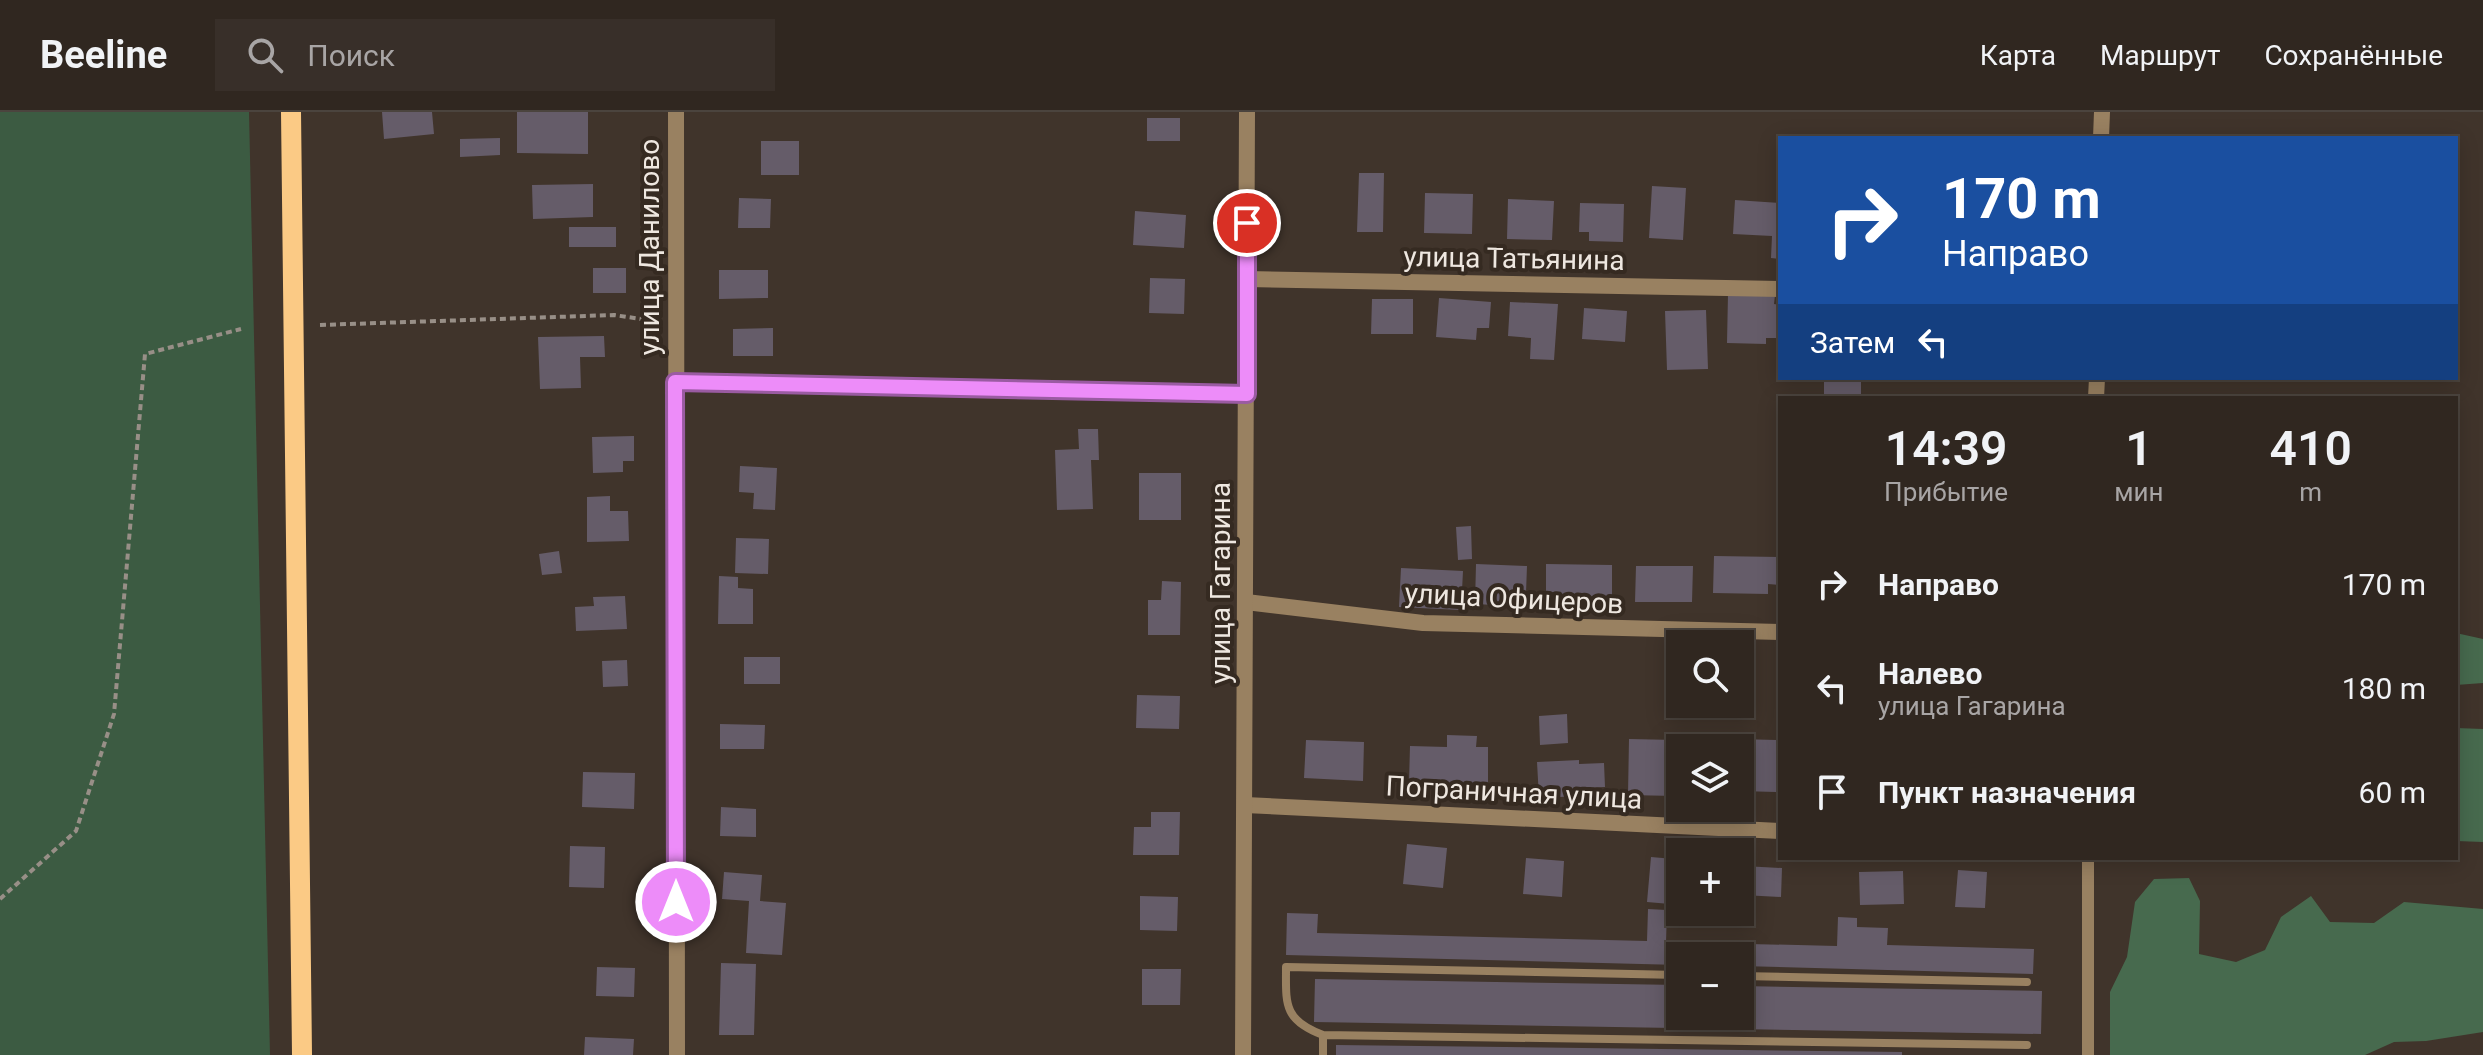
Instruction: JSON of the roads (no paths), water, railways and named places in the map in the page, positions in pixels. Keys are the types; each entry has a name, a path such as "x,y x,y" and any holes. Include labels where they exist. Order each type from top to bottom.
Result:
{"main road":[{"path":"291,112 302,1055"}],"street":[{"name":"улица Данилово","path":"676,112 677,1055"},
{"name":"улица Гагарина","path":"1243,1055 1247,112"},
{"path":"2101,136 2102,112"},
{"name":"улица Татьянина","path":"1247,279 1778,289"},
{"path":"675,382 1247,394"},
{"name":"улица Офицеров","path":"1246,602 1423,623 1778,632"},
{"name":"Пограничная улица","path":"1245,805 1778,831"},
{"path":"2088,860 2088,1055"}],"lane":[{"path":"1666,975 1286,967 1286,1004 1292,1017 1305,1028 1323,1035 2027,1045"},
{"path":"1754,976 2027,982"},
{"path":"1323,1035 1323,1055"}]}
